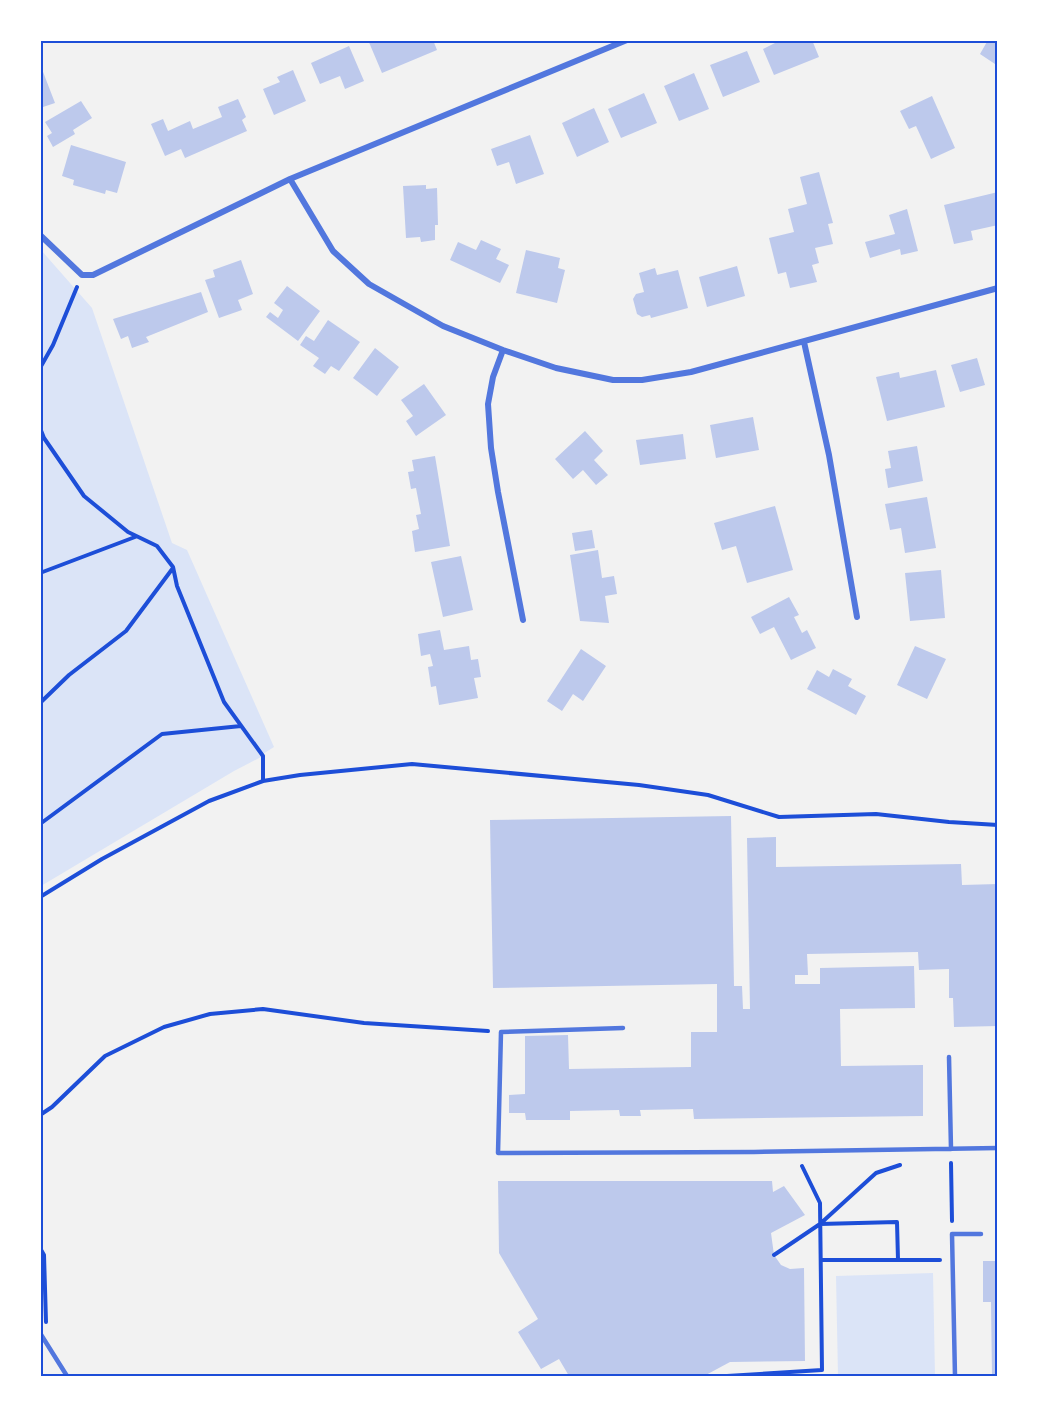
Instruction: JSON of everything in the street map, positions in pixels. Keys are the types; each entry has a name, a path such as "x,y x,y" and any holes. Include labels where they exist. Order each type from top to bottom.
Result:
{"street":[{"path":"40,235 82,276 93,276 290,179 627,40"},
{"path":"290,179 333,250 369,284 443,326 503,350 556,368 613,380 642,380 691,372 998,288"},
{"path":"804,342 829,455 857,617"},
{"path":"503,350 493,378 488,405 496,481 523,620"}],"lane":[{"path":"623,1028 501,1032 498,1153 998,1148"},
{"path":"949,1057 951,1149"},
{"path":"955,1377 952,1234 981,1234"},
{"path":"40,1333 67,1377"}],"path":[{"path":"40,368 53,345 82,276"},
{"path":"40,428 44,438 84,496 128,532 158,546 173,567 177,586 224,702 263,756 263,781"},
{"path":"40,573 136,536"},
{"path":"40,704 69,675 126,631 173,567"},
{"path":"40,824 162,734 241,726"},
{"path":"40,897 102,859 209,801 263,781 412,764 651,787 708,795 779,817 876,814 998,825"},
{"path":"40,1115 52,1107 105,1056 164,1027 210,1014 263,1009 364,1023 501,1032"},
{"path":"951,1149 952,1234"},
{"path":"726,1377 822,1370 820,1203 796,1151"},
{"path":"774,1255 820,1224 876,1173 908,1163"},
{"path":"820,1224 897,1222 898,1260"},
{"path":"40,1248 44,1255 47,1344"},
{"path":"821,1260 952,1260"}],"shaded area":[{"path":"41,250 92,308 172,543 187,550 274,747 263,756 41,886"},
{"path":"933,1273 935,1376 838,1376 836,1276"}],"building":[{"path":"368,40 433,40 437,50 382,73"},
{"path":"781,40 812,40 819,57 774,75 763,49"},
{"path":"988,40 998,40 998,66 980,54"},
{"path":"349,46 364,81 345,89 340,76 320,84 311,63"},
{"path":"747,51 760,82 723,97 710,65"},
{"path":"40,64 55,103 40,108"},
{"path":"293,70 306,101 274,115 263,89 280,82 277,77"},
{"path":"694,73 709,109 679,121 664,86"},
{"path":"644,93 657,123 621,138 608,109"},
{"path":"932,96 955,148 931,159 916,126 909,129 900,111"},
{"path":"238,99 246,117 242,120 247,131 185,158 181,149 165,156 151,124 163,119 168,131 190,121 193,129 222,117 218,107"},
{"path":"81,101 92,118 73,130 75,134 53,147 47,136 52,133 45,122"},
{"path":"594,108 609,142 577,157 562,123"},
{"path":"530,135 544,174 516,184 509,162 497,166 491,149"},
{"path":"71,145 126,162 117,193 106,190 105,194 73,185 74,180 62,176"},
{"path":"819,172 833,223 828,224 833,244 815,248 819,263 812,265 817,282 790,288 786,272 778,274 769,238 794,232 788,209 807,204 800,177"},
{"path":"426,185 426,189 437,188 438,225 435,225 435,240 421,242 420,237 406,238 403,186"},
{"path":"998,192 998,225 971,231 973,240 954,244 944,205"},
{"path":"907,209 918,251 901,255 900,249 870,258 865,242 895,234 889,215"},
{"path":"481,240 501,249 496,259 509,265 500,283 450,260 458,242 476,250"},
{"path":"526,250 560,258 558,268 565,270 557,303 516,293"},
{"path":"241,260 253,294 238,300 242,310 219,318 205,280 215,277 213,270"},
{"path":"737,266 745,296 707,307 699,277"},
{"path":"655,268 657,275 678,270 688,308 651,318 650,315 642,317 637,314 633,299 636,294 644,292 639,273"},
{"path":"287,286 320,311 298,341 266,317 270,312 278,318 283,310 274,303"},
{"path":"201,292 208,312 146,337 149,342 132,348 128,336 121,339 113,319"},
{"path":"328,320 360,342 339,371 331,366 325,374 313,366 319,358 300,345 306,336 314,341"},
{"path":"375,348 399,367 377,396 353,378"},
{"path":"977,358 985,385 960,392 951,365"},
{"path":"936,370 945,407 887,421 876,377 899,372 900,378"},
{"path":"424,384 446,415 416,436 406,421 413,416 401,400"},
{"path":"753,417 759,450 716,458 710,425"},
{"path":"585,431 603,451 594,460 608,475 596,485 583,470 573,479 555,459"},
{"path":"683,434 686,459 640,465 636,440"},
{"path":"917,446 923,481 888,488 885,469 891,468 888,451"},
{"path":"435,456 450,546 415,552 412,531 419,529 416,515 421,514 416,488 411,489 408,472 414,471 412,460"},
{"path":"927,497 936,548 905,553 901,528 890,530 885,504"},
{"path":"775,506 793,570 747,583 736,546 722,550 714,523"},
{"path":"592,530 595,548 575,551 572,533"},
{"path":"598,550 602,578 614,576 617,594 605,596 609,623 580,621 570,555"},
{"path":"461,556 473,610 443,617 431,562"},
{"path":"941,570 945,618 910,621 905,573"},
{"path":"789,597 799,615 794,617 802,633 807,630 816,648 791,660 774,627 760,634 751,617"},
{"path":"440,630 444,650 469,646 471,660 478,659 481,677 474,678 478,698 439,705 436,686 431,687 428,667 433,666 430,654 421,656 418,634"},
{"path":"915,646 946,659 927,699 897,685"},
{"path":"581,649 606,666 583,701 573,694 562,711 547,701"},
{"path":"833,669 852,679 848,686 866,696 856,715 807,689 817,670 829,677"},
{"path":"731,816 734,986 742,986 743,1009 750,1009 747,838 776,837 776,867 961,864 962,885 998,884 998,1026 954,1027 953,998 949,998 949,969 919,970 918,952 807,954 808,975 795,975 795,984 820,984 820,968 914,966 915,1008 840,1009 841,1066 923,1065 923,1116 694,1119 693,1109 640,1110 641,1116 620,1116 619,1110 570,1111 570,1120 526,1120 525,1113 509,1113 509,1095 525,1094 525,1036 568,1035 569,1069 691,1067 691,1032 717,1032 717,984 493,988 490,820"},
{"path":"498,1181 772,1181 773,1192 784,1186 805,1215 771,1233 774,1255 781,1265 790,1269 804,1268 805,1361 730,1362 704,1376 569,1376 559,1359 541,1369 518,1332 538,1319 499,1253"},
{"path":"983,1261 998,1261 998,1376 992,1376 991,1302 983,1302"}]}
